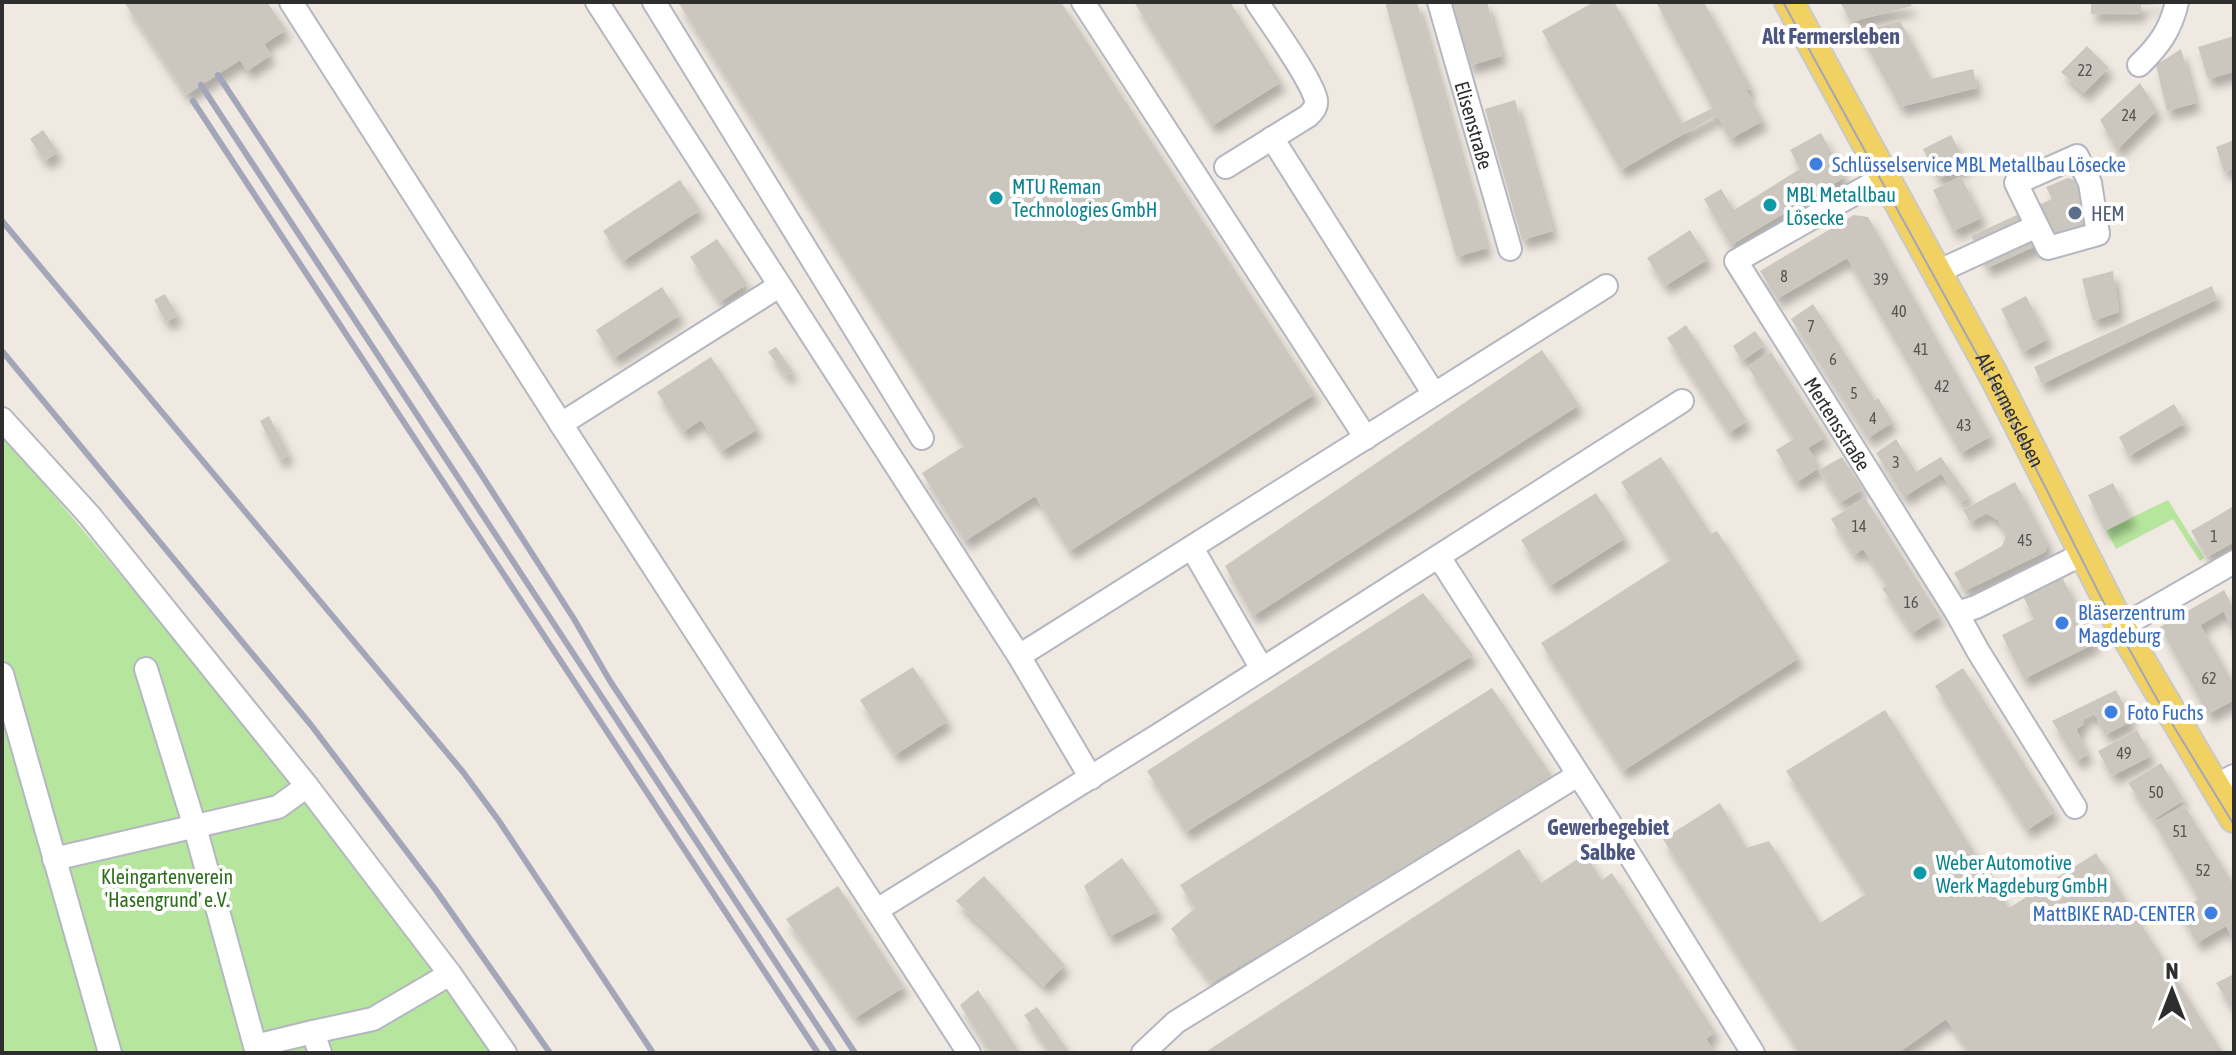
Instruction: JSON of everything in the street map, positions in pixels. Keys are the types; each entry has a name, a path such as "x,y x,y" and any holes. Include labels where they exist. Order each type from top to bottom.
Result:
{"main road":[{"name":"Alt Fermersleben","path":"1789,2 2037,458 2121,627 2224,781 2234,818"}],"street":[{"path":"291,2 969,1053"},
{"path":"597,2 1019,656 1091,778"},
{"path":"654,2 922,438"},
{"path":"1083,2 1366,438"},
{"path":"1226,167 1316,108 1316,100 1307,82 1257,2"},
{"name":"Elisenstraße","path":"1439,2 1510,249"},
{"path":"2139,65 2156,50 2172,24 2177,2"},
{"path":"1272,138 1434,394"},
{"name":"Mertensstraße","path":"1884,177 1736,261 1957,613"},
{"path":"1937,272 2037,226"},
{"path":"561,424 779,286"},
{"path":"1019,656 1606,286"},
{"path":"877,910 1091,778 1682,401"},
{"path":"2,419 90,516 307,786 450,974 505,1053"},
{"path":"1192,548 1262,669"},
{"path":"2075,807 1957,613 1976,607 2083,554"},
{"path":"1439,557 1753,1053"},
{"path":"2121,627 2234,562"},
{"path":"146,669 195,827 255,1046 316,1042 373,1019 450,974"},
{"path":"2,674 110,1053"},
{"path":"1143,1053 1176,1022 1578,775"},
{"path":"54,859 278,807 307,786"}],"green space":[{"name":"Kleingartenverein 'Hasengrund' e.V.","path":"2,434 288,774 438,972 494,1053 2,1053"},
{"path":"2168,500 2204,558 2200,561 2173,519 2116,549 2106,530"}],"building":[{"path":"124,2 267,2 286,30 264,44 271,55 247,71 240,60 186,95"},
{"name":"MTU Reman Technologies GmbH","path":"678,2 1061,2 1315,394 1070,551 1035,496 965,541 922,473 964,446"},
{"path":"1134,2 1230,2 1281,82 1212,126"},
{"path":"1385,2 1417,2 1487,248 1456,257"},
{"path":"1451,2 1487,2 1502,56 1469,66"},
{"path":"1594,2 1614,2 1682,123 1713,108 1656,2 1704,2 1751,88 1746,90 1763,121 1730,139 1717,115 1621,170 1542,31"},
{"path":"1840,2 1910,2 1912,6 1851,22"},
{"path":"2091,2 2162,4 2141,5 2141,13 2091,14"},
{"path":"1900,21 1931,79 1973,69 1977,88 1900,107 1859,32"},
{"path":"2234,36 2234,72 2208,79 2198,47"},
{"path":"2087,46 2109,68 2084,93 2061,72"},
{"path":"2181,49 2196,103 2167,111 2156,65"},
{"path":"2140,83 2157,110 2117,150 2100,120"},
{"path":"1515,100 1553,231 1522,240 1485,109"},
{"path":"43,130 58,152 45,161 30,139"},
{"name":"MBL Metallbau Lösecke","path":"1821,133 1845,177 1731,245 1704,199 1721,189 1734,210 1800,169 1790,150"},
{"path":"1951,135 1967,165 1938,179 1923,149"},
{"path":"2234,140 2234,169 2224,172 2216,147"},
{"path":"1961,177 1982,218 1953,231 1933,190"},
{"path":"2068,178 2082,182 2093,228 2069,231 1987,268 1971,236 2052,199 2046,187"},
{"path":"680,180 700,210 623,261 603,231"},
{"path":"1854,215 1868,217 1991,436 1961,453 1847,258 1777,299 1760,271"},
{"path":"1690,230 1708,259 1665,286 1647,258"},
{"path":"717,239 747,284 720,302 690,257"},
{"path":"2113,271 2119,312 2093,321 2082,279"},
{"path":"2212,286 2217,299 2042,384 2034,367"},
{"path":"662,287 680,315 614,358 596,330"},
{"path":"165,294 178,316 166,322 154,300"},
{"path":"2026,296 2048,339 2023,352 2001,309"},
{"path":"1813,304 1875,400 1878,398 1893,422 1868,438 1791,319"},
{"path":"1686,325 1747,421 1729,433 1667,338"},
{"path":"1755,331 1765,345 1742,361 1733,346"},
{"path":"776,347 793,372 786,376 768,352"},
{"path":"1542,350 1579,405 1253,616 1225,566"},
{"path":"1771,352 1826,437 1808,448 1820,467 1796,483 1776,450 1794,439 1748,367"},
{"path":"711,357 758,429 722,451 701,420 683,432 657,392"},
{"path":"2174,404 2185,423 2129,456 2119,437"},
{"path":"269,416 289,455 280,460 260,421"},
{"path":"1896,439 1916,472 1941,457 1969,497 1961,503 1941,473 1904,497 1876,453"},
{"path":"1661,457 1711,534 1717,531 1799,658 1623,771 1541,643 1671,560 1621,482"},
{"path":"1842,457 1863,489 1840,503 1819,470"},
{"path":"2015,482 2048,543 2045,552 1965,591 1954,573 2002,546 2006,536 1998,520 1986,513 1970,522 1963,510"},
{"path":"2113,483 2131,518 2105,531 2088,495"},
{"path":"1596,493 1625,538 1550,586 1521,540"},
{"path":"1865,498 1940,616 1912,633 1882,588 1887,585 1863,549 1854,555 1831,519"},
{"path":"2234,506 2234,542 2207,557 2191,531"},
{"path":"2062,577 2096,643 2024,679 2002,635 2034,619 2023,596"},
{"path":"2224,590 2234,609 2234,636 2224,611 2200,625 2234,685 2234,700 2208,714 2160,627"},
{"path":"1423,593 1473,655 1186,832 1147,771"},
{"path":"913,667 948,721 895,755 860,700"},
{"path":"1963,668 2055,812 2027,830 1935,686"},
{"path":"1492,688 1554,779 1212,983 1171,929 1195,908 1180,885"},
{"path":"2116,690 2132,721 2105,735 2094,713 2081,719 2084,724 2076,729 2088,754 2077,761 2052,721"},
{"name":"Weber Automotive Werk Magdeburg GmbH","path":"1885,710 2009,908 2096,853 2223,1053 1970,1053 1946,1019 1898,1053 1800,1053 1663,839 1720,803 1746,848 1769,841 1820,923 1866,894 1786,771"},
{"path":"2137,730 2151,756 2112,776 2098,751"},
{"path":"2161,763 2184,800 2153,820 2128,783"},
{"path":"2184,805 2234,885 2234,941 2226,926 2197,943 2179,911 2199,899 2154,822"},
{"path":"1519,849 1541,883 1585,854 1602,880 1612,873 1715,1032 1706,1039 1715,1053 1204,1053"},
{"path":"1122,858 1159,911 1109,937 1084,886"},
{"path":"984,876 1065,965 1044,986 956,901"},
{"path":"838,886 904,987 855,1018 786,919"},
{"path":"2234,974 2234,1011 2216,983"},
{"path":"978,990 1020,1053 991,1053 960,1005"},
{"path":"1037,1007 1070,1053 1050,1053 1024,1015"}],"tram line":[{"path":"1783,2 1990,378 2108,611 2157,699 2234,825"}],"railway":[{"path":"218,75 481,474 610,681 855,1053"},
{"path":"201,85 835,1053"},
{"path":"193,101 818,1053"},
{"path":"2,221 463,772 653,1053"},
{"path":"2,351 311,725 435,889 550,1053"}],"place":[{"name":"Schlüsselservice MBL Metallbau Lösecke","path":"1816,164"},
{"name":"MTU Reman Technologies GmbH","path":"996,198"},
{"name":"MBL Metallbau Lösecke","path":"1770,205"},
{"name":"HEM","path":"2075,213"},
{"name":"Bläserzentrum Magdeburg","path":"2062,623"},
{"name":"Foto Fuchs","path":"2111,712"},
{"name":"Weber Automotive Werk Magdeburg GmbH","path":"1920,873"},
{"name":"MattBIKE RAD-CENTER","path":"2211,913"}],"district":[{"name":"Alt Fermersleben","path":"1831,36"},
{"name":"Gewerbegebiet Salbke","path":"1608,840"}]}
